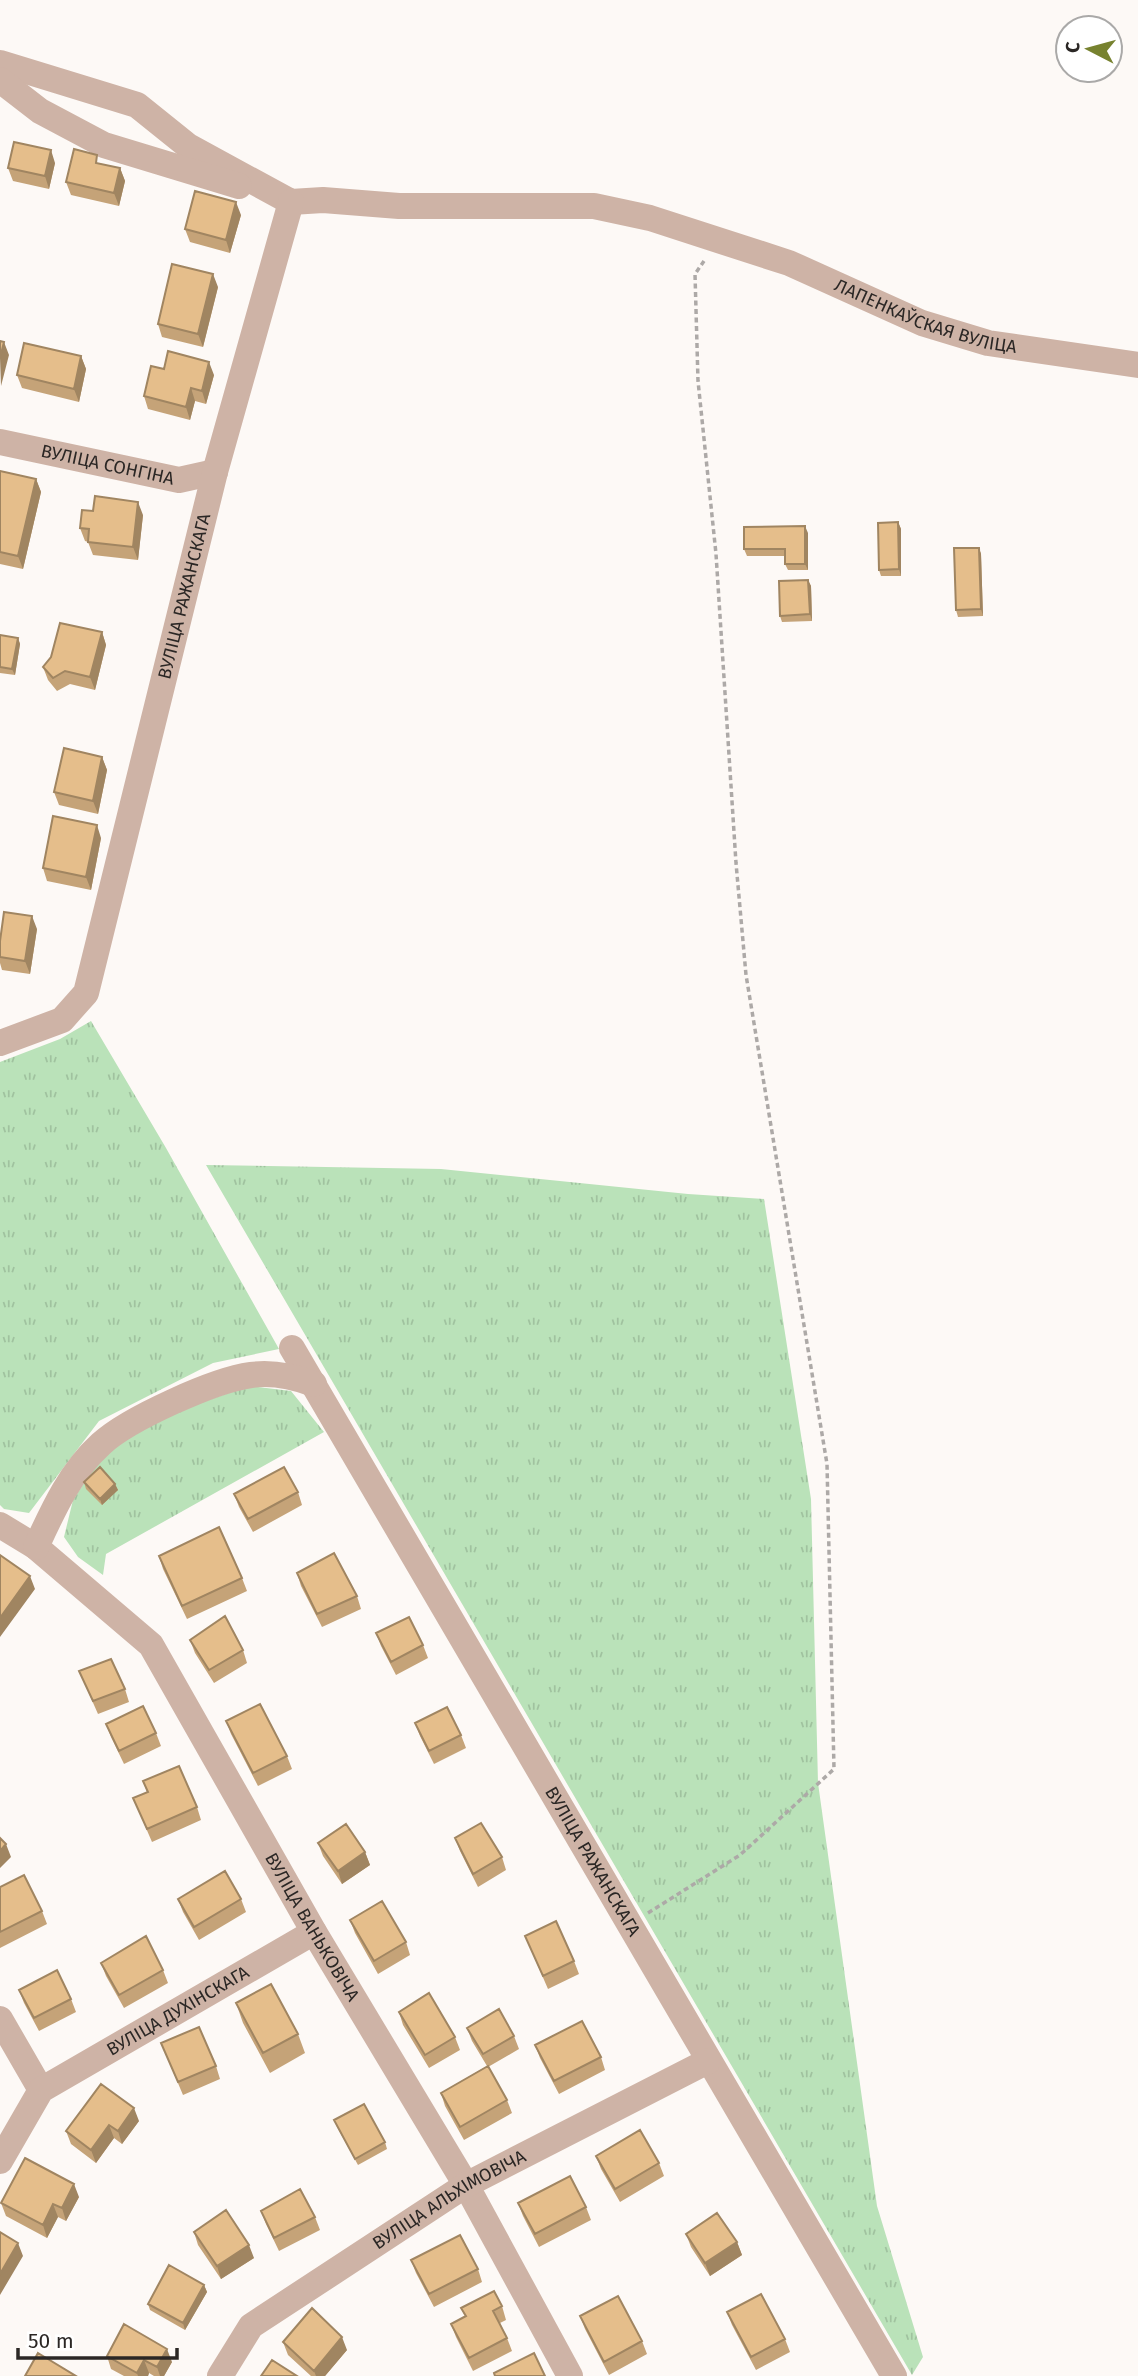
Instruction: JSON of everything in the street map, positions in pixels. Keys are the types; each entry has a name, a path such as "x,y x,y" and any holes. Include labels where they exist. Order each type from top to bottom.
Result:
{"street":[{"path":"0,64 137,105 188,146 291,202"},
{"path":"0,80 40,111 104,145 291,202"},
{"name":"ЛАПЕНКАЎСКАЯ ВУЛІЦА","path":"291,202 323,200 400,206 594,206 650,218 720,239 789,263 922,323 988,343 1138,365"},
{"name":"ВУЛІЦА РАЖАНСКАГА","path":"0,1043 62,1020 86,993 215,472 291,202"},
{"name":"ВУЛІЦА СОНГІНА","path":"0,442 179,480 215,472"},
{"name":"ВУЛІЦА РАЖАНСКАГА","path":"292,1348 894,2376"},
{"path":"36,1548 59,1497 76,1473 102,1443 149,1413 212,1385 252,1374 293,1377 314,1384"},
{"name":"ВУЛІЦА ВАНЬКОВІЧА","path":"0,1525 36,1548 151,1645 314,1932 466,2185 570,2376"},
{"name":"ВУЛІЦА ДУХІНСКАГА","path":"0,2161 41,2090 314,1932"},
{"path":"0,2020 41,2090"},
{"name":"ВУЛІЦА АЛЬХІМОВІЧА","path":"220,2376 251,2326 466,2185 708,2061"}],"path":[{"path":"629,1925 740,1855 834,1769 827,1464 746,975 716,554 698,382 695,274 720,239"}],"green space":[{"path":"91,1021 279,1349 213,1363 99,1421 29,1513 4,1509 0,1505 0,1062 60,1039"},
{"path":"206,1165 441,1169 764,1199 811,1499 818,1783 877,2206 923,2357 912,2375"},
{"path":"249,1386 291,1391 324,1432 106,1554 103,1575 78,1557 64,1537 73,1500 105,1451 159,1417"}],"building":[{"path":"14,142 51,150 45,176 8,168"},
{"path":"74,149 97,155 96,163 120,168 114,193 66,182"},
{"path":"195,191 236,202 226,240 185,229"},
{"path":"172,264 213,274 198,334 158,324"},
{"path":"0,341 4,342 0,358"},
{"path":"24,343 81,356 74,389 17,375"},
{"path":"168,351 209,362 202,391 191,388 186,407 144,396 151,366 164,369"},
{"path":"0,471 36,479 18,556 0,552"},
{"path":"95,496 138,502 133,547 88,542 89,529 80,528 82,510 93,511"},
{"path":"898,522 899,569 879,570 878,523"},
{"path":"805,526 805,564 785,564 785,549 744,549 744,527"},
{"path":"954,548 979,548 981,609 956,610"},
{"path":"808,580 810,614 780,616 779,581"},
{"path":"60,623 102,632 90,677 65,671 53,678 43,667 51,657"},
{"path":"0,635 18,638 12,669 0,667"},
{"path":"64,748 102,757 93,801 54,792"},
{"path":"53,816 97,825 86,877 43,868"},
{"path":"4,912 32,916 25,961 0,957"},
{"path":"100,1467 115,1484 100,1499 84,1482"},
{"path":"284,1467 298,1492 248,1519 234,1494"},
{"path":"219,1527 242,1578 182,1606 159,1556"},
{"path":"334,1553 357,1596 317,1614 297,1573"},
{"path":"0,1555 30,1576 0,1618"},
{"path":"225,1616 243,1650 209,1670 190,1640"},
{"path":"409,1617 423,1645 391,1662 376,1633"},
{"path":"111,1659 125,1689 93,1701 79,1671"},
{"path":"260,1704 287,1756 253,1773 226,1721"},
{"path":"143,1706 156,1733 119,1751 106,1724"},
{"path":"447,1707 461,1735 429,1751 415,1723"},
{"path":"179,1766 197,1807 147,1829 133,1798 148,1792 143,1781"},
{"path":"481,1823 502,1857 473,1874 455,1838"},
{"path":"346,1824 365,1852 338,1871 318,1843"},
{"path":"0,1838 6,1844 0,1851"},
{"path":"225,1871 241,1899 194,1927 178,1899"},
{"path":"24,1875 42,1911 0,1932 0,1887"},
{"path":"382,1901 406,1942 374,1961 350,1920"},
{"path":"556,1921 574,1961 543,1976 525,1936"},
{"path":"146,1936 163,1970 119,1995 101,1963"},
{"path":"57,1970 71,1999 34,2018 19,1990"},
{"path":"271,1984 298,2034 263,2053 236,2003"},
{"path":"429,1993 455,2037 425,2055 399,2012"},
{"path":"499,2009 514,2036 483,2054 467,2028"},
{"path":"582,2021 601,2057 554,2081 535,2045"},
{"path":"199,2027 216,2066 178,2082 161,2043"},
{"path":"488,2066 507,2100 460,2127 441,2093"},
{"path":"101,2084 134,2108 118,2131 109,2125 91,2150 66,2131"},
{"path":"364,2104 385,2142 355,2159 334,2120"},
{"path":"640,2130 659,2163 615,2189 596,2156"},
{"path":"25,2158 74,2184 62,2208 53,2204 43,2225 1,2203"},
{"path":"570,2176 586,2207 535,2234 518,2203"},
{"path":"300,2189 315,2217 274,2238 261,2211"},
{"path":"226,2210 249,2245 217,2266 194,2232"},
{"path":"717,2213 737,2242 705,2263 686,2234"},
{"path":"0,2232 18,2243 0,2274"},
{"path":"460,2235 478,2269 429,2294 411,2260"},
{"path":"169,2265 204,2285 183,2323 148,2304"},
{"path":"494,2291 502,2306 493,2311 507,2338 469,2358 451,2324 466,2316 461,2308"},
{"path":"761,2294 785,2339 751,2357 727,2312"},
{"path":"618,2296 642,2341 604,2362 580,2316"},
{"path":"312,2308 342,2337 314,2371 283,2342"},
{"path":"124,2324 167,2349 157,2367 144,2360 137,2373 107,2356"},
{"path":"38,2353 76,2376 25,2376"},
{"path":"534,2353 545,2376 495,2376 494,2373"},
{"path":"272,2360 297,2376 261,2376"}]}
